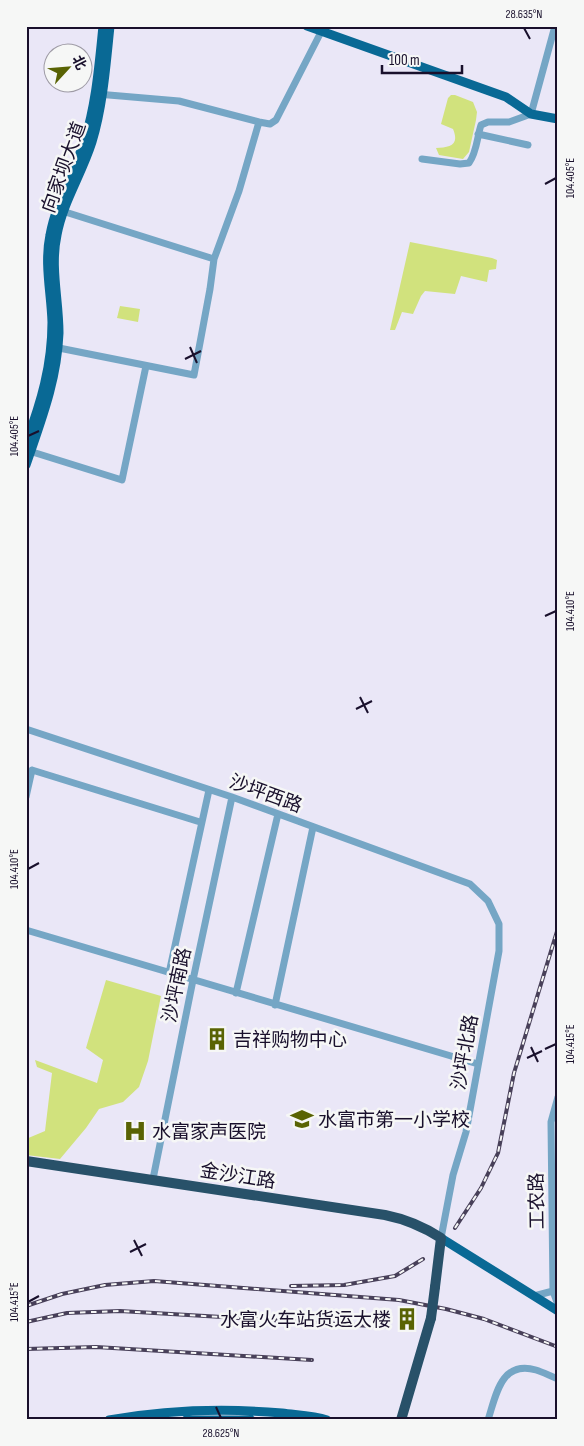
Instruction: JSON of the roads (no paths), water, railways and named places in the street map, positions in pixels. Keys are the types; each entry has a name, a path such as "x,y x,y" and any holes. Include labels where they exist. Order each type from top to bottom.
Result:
{"highway":[{"name":"金沙江路","path":"26,1161 393,1216 416,1224 441,1238"},
{"path":"401,1420 431,1318 441,1238"}],"main road":[{"name":"向家坝大道","path":"26,465 28,448 50,396 55,372 54,347 59,320 54,252 60,211 83,167 93,140 103,26"},
{"name":"向家坝大道","path":"98,94 110,26"},
{"path":"307,26 506,97 531,114 558,119"},
{"path":"441,1238 558,1311"},
{"path":"109,1420 167,1412 216,1410 270,1412 327,1420"},
{"path":"186,1420 251,1420"}],"street":[{"path":"422,160 460,164 469,163 474,157 481,125 488,122 509,122 531,114 555,26"},
{"path":"98,94 179,101 270,124 276,120 321,32"},
{"path":"54,347 194,375 214,259 238,191 259,122"},
{"path":"478,134 528,145"},
{"path":"60,211 214,259"},
{"path":"28,448 122,480 146,366"},
{"name":"沙坪西路","path":"26,729 278,814 470,884 488,901"},
{"path":"26,797 32,770 200,822"},
{"path":"170,973 209,790"},
{"name":"沙坪南路","path":"153,1179 232,798"},
{"path":"236,993 278,814"},
{"path":"275,1004 313,827"},
{"name":"沙坪北路","path":"441,1238 453,1175 466,1132 499,951 499,924 488,901"},
{"path":"26,930 478,1064"},
{"name":"工农路","path":"558,1097 551,1122 555,1169 553,1291 558,1305"},
{"path":"534,1296 553,1291"},
{"path":"488,1420 504,1377 515,1369 534,1370 558,1379"}],"railway":[{"path":"455,1228 481,1188 498,1153 514,1073 558,928"},
{"path":"291,1286 344,1285 395,1276 423,1259"},
{"path":"26,1306 62,1294 105,1285 154,1281 399,1300 484,1319 558,1347"},
{"path":"26,1322 67,1313 120,1311 389,1327"},
{"path":"26,1349 96,1347 312,1360"}],"place":[{"name":"吉祥购物中心","path":"217,1039"},
{"name":"水富市第一小学校","path":"302,1119"},
{"name":"水富家声医院","path":"135,1131"},
{"name":"水富火车站货运大楼","path":"407,1319"}]}
